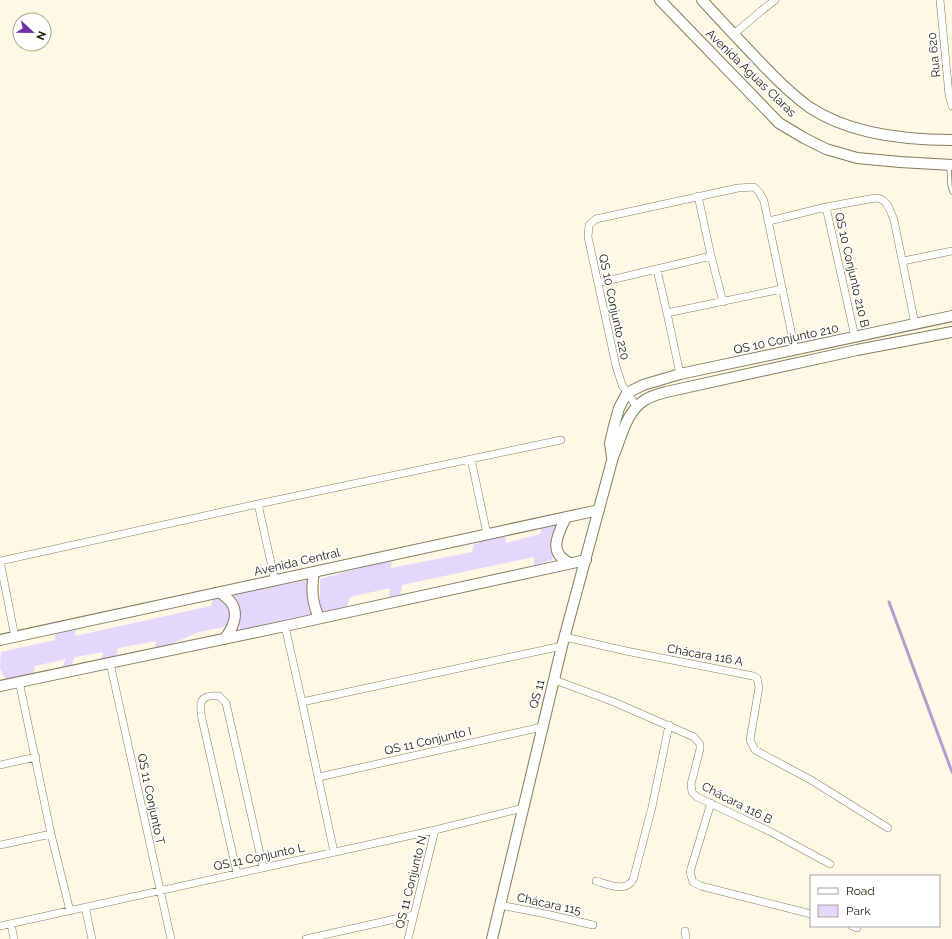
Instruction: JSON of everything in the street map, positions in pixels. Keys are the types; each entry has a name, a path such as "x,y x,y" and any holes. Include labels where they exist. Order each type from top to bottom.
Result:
{"street":[{"name":"Avenida Águas Claras","path":"660,0 779,123 804,138 826,149 857,158 950,165"},
{"name":"Avenida Águas Claras","path":"702,0 776,79 814,110 832,119 880,134 908,139 952,140"},
{"path":"734,34 775,0"},
{"name":"Rua 620","path":"940,0 949,95 952,106"},
{"path":"723,302 698,196 754,187 764,200 795,350"},
{"name":"QS 10 Conjunto 220","path":"637,407 627,393 618,374 588,237 588,230 592,222 596,219 698,196"},
{"path":"769,221 826,207 874,198 884,200 890,209 894,220 915,324"},
{"name":"QS 10 Conjunto 210 B","path":"826,207 855,337"},
{"path":"903,261 952,251"},
{"path":"598,283 711,256"},
{"path":"656,270 680,374"},
{"path":"667,314 782,289"},
{"name":"QS 10 Conjunto 210","path":"627,393 643,385 680,374 952,316"},
{"path":"637,407 644,400 666,392 857,350 952,332"},
{"name":"QS 11","path":"613,457 610,443 619,408 627,393"},
{"name":"QS 11","path":"492,939 542,727 613,457 622,432 637,407"},
{"path":"15,637 0,561 258,504 561,440"},
{"path":"470,459 487,534"},
{"path":"258,504 275,581"},
{"name":"Avenida Central","path":"1,642 15,637 600,510"},
{"path":"566,517 559,532 556,547 557,553 561,558 570,563"},
{"path":"1,684 224,639 586,560"},
{"path":"314,572 312,596 319,618"},
{"path":"220,592 230,601 234,608 235,617 230,632 224,639"},
{"path":"285,626 334,852"},
{"path":"302,702 564,641"},
{"name":"Chácara 116 A","path":"564,641 626,651 757,678 758,687 750,740 755,750 811,780 888,828"},
{"name":"QS 11 Conjunto T","path":"110,663 171,939"},
{"name":"Chácara 116 B","path":"555,680 614,702 694,737 700,744 691,788 692,792 697,797 771,832 830,864"},
{"path":"19,681 51,834 70,911"},
{"path":"237,873 200,706 201,701 211,695 219,696 226,703 263,867"},
{"path":"596,881 624,887 631,884 633,880 652,807 669,725"},
{"name":"QS 11 Conjunto I","path":"318,777 542,727"},
{"path":"0,765 36,757"},
{"path":"711,803 690,872 693,882 701,886 810,914"},
{"name":"QS 11 Conjunto L","path":"0,926 435,830 523,808"},
{"name":"QS 11 Conjunto N","path":"408,939 435,830"},
{"path":"0,845 51,834"},
{"name":"Chácara 115","path":"500,906 546,914 593,925"},
{"path":"85,907 92,939"},
{"path":"306,939 414,915"},
{"path":"11,924 14,939"},
{"path":"685,931 686,939"}],"lane":[{"path":"950,165 950,186 952,192"}],"green space":[{"path":"556,524 551,545 553,560 534,565 534,557 402,585 400,595 389,597 390,588 350,597 347,607 320,613 320,579 392,559 391,568 472,552 474,544 505,534 506,543 540,534 542,526"},
{"path":"307,580 312,615 240,630 234,594"},
{"path":"213,599 222,599 231,612 229,626 199,632 169,645 155,648 156,641 118,648 116,656 101,660 103,652 75,657 71,666 62,668 66,659 35,666 33,675 6,680 0,669 1,652 55,640 56,632 76,629 75,636 211,606"}],"waterway":[{"path":"889,602 952,772"}]}
